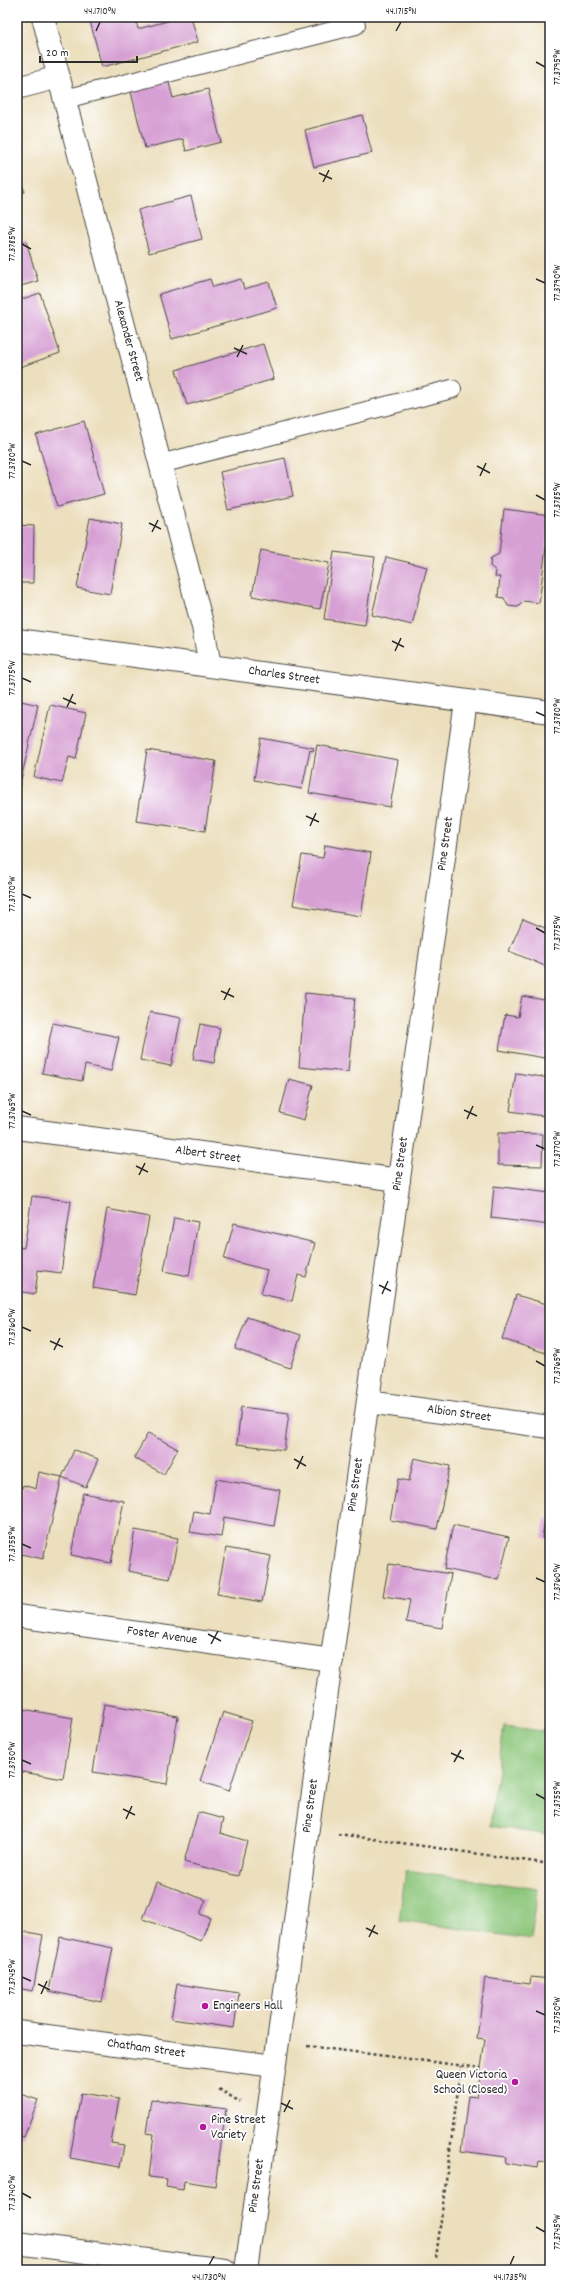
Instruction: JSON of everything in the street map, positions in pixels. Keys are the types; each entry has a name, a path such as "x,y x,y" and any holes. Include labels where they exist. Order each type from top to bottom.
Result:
{"street":[{"name":"Alexander Street","path":"43,17 203,627 210,666"},
{"path":"17,88 59,77"},
{"name":"Charles Street","path":"17,640 550,712"},
{"name":"Pine Street","path":"246,2270 466,701"},
{"name":"Albert Street","path":"17,1128 399,1180"},
{"name":"Albion Street","path":"368,1402 550,1427"},
{"name":"Foster Avenue","path":"17,1616 332,1660"},
{"name":"Chatham Street","path":"17,2032 274,2066"},
{"path":"17,2243 225,2270"}],"lane":[{"path":"65,99 356,25"},
{"path":"160,464 452,389"}],"path":[{"path":"338,1834 550,1864"},
{"path":"547,1979 550,1960"},
{"path":"307,2046 481,2068"},
{"path":"436,2258 461,2066"},
{"path":"213,2085 242,2103"}],"green space":[{"path":"504,1726 550,1732 550,1835 490,1826"},
{"path":"406,1870 538,1889 531,1939 399,1920"}],"building":[{"path":"89,17 135,17 138,29 182,17 191,17 198,42 102,67"},
{"path":"168,79 173,98 208,89 221,142 186,151 183,139 145,148 130,88"},
{"path":"362,115 372,153 314,167 305,130"},
{"path":"17,171 25,192 17,195"},
{"path":"191,196 202,239 149,253 138,210"},
{"path":"26,241 38,281 17,287 17,243"},
{"path":"210,279 213,287 241,279 244,289 269,282 277,308 172,339 159,294"},
{"path":"40,293 60,353 17,368 17,301"},
{"path":"263,344 274,379 187,405 176,370"},
{"path":"84,421 104,494 57,507 36,435"},
{"path":"285,458 293,496 228,510 220,472"},
{"path":"504,509 550,515 539,603 524,601 518,607 508,606 504,598 498,597 500,577 495,577 496,571 490,566 491,558 499,554"},
{"path":"90,518 122,524 110,594 77,588"},
{"path":"17,525 34,526 33,583 17,583"},
{"path":"261,550 329,563 320,609 252,596"},
{"path":"334,552 375,557 365,625 324,619"},
{"path":"386,557 427,567 412,625 372,615"},
{"path":"17,700 38,705 18,793 17,793"},
{"path":"50,705 86,713 76,759 69,757 62,783 34,777"},
{"path":"261,738 314,748 313,751 310,750 302,789 254,780"},
{"path":"317,745 398,760 390,807 309,793"},
{"path":"147,750 216,761 205,831 136,821"},
{"path":"325,845 371,853 361,916 293,905 302,855 323,858"},
{"path":"523,919 550,930 550,968 509,951"},
{"path":"305,993 355,998 348,1072 299,1067"},
{"path":"522,996 550,1001 550,1059 499,1050 505,1015 518,1017"},
{"path":"150,1012 181,1018 171,1066 140,1060"},
{"path":"53,1023 119,1037 111,1071 85,1065 82,1081 42,1073"},
{"path":"200,1024 220,1028 214,1063 193,1059"},
{"path":"516,1073 550,1078 550,1117 510,1111"},
{"path":"289,1079 313,1085 304,1120 280,1113"},
{"path":"498,1133 543,1134 542,1166 498,1165"},
{"path":"494,1186 550,1193 550,1225 491,1218"},
{"path":"32,1196 71,1201 61,1273 38,1270 35,1294 17,1291 17,1247 24,1248"},
{"path":"107,1209 149,1217 135,1295 93,1288"},
{"path":"174,1218 198,1222 189,1276 164,1271"},
{"path":"234,1223 315,1243 306,1277 298,1275 292,1301 261,1294 267,1270 224,1259"},
{"path":"516,1295 550,1305 550,1339 546,1353 502,1339"},
{"path":"247,1317 301,1335 290,1368 235,1349"},
{"path":"241,1407 289,1413 284,1450 237,1444"},
{"path":"148,1433 178,1449 164,1474 134,1458"},
{"path":"74,1450 98,1459 86,1487 62,1477"},
{"path":"414,1458 450,1466 437,1529 390,1520 398,1479 409,1481"},
{"path":"39,1472 62,1477 43,1559 17,1553 17,1509 23,1485 36,1489"},
{"path":"216,1479 280,1490 274,1526 224,1517 221,1537 190,1532 194,1511 210,1514"},
{"path":"83,1493 124,1501 111,1563 71,1555"},
{"path":"545,1519 550,1519 550,1539 542,1538"},
{"path":"453,1525 509,1537 499,1580 444,1569"},
{"path":"135,1530 178,1538 170,1579 128,1571"},
{"path":"226,1548 271,1556 262,1602 217,1594"},
{"path":"389,1564 451,1574 442,1628 406,1622 410,1600 383,1596"},
{"path":"104,1704 178,1716 167,1784 93,1772"},
{"path":"17,1708 73,1718 63,1779 17,1771"},
{"path":"223,1712 252,1721 229,1791 200,1781"},
{"path":"198,1812 223,1819 220,1833 247,1841 238,1876 184,1862"},
{"path":"157,1882 206,1900 200,1914 210,1918 201,1941 143,1919"},
{"path":"17,1930 43,1935 33,1991 17,1988"},
{"path":"60,1937 113,1948 102,2002 49,1991"},
{"name":"Queen Victoria School (Closed)","path":"531,1977 550,1979 550,2163 539,2161 538,2168 505,2163 506,2157 461,2151 468,2096 477,2097 485,2039 477,2038 485,1978 530,1984"},
{"name":"Engineers Hall","path":"177,1984 239,1993 234,2028 171,2019"},
{"path":"17,2093 38,2100 24,2137 17,2135"},
{"path":"81,2093 119,2099 111,2143 124,2145 120,2167 70,2158"},
{"path":"151,2099 226,2109 215,2186 184,2181 183,2190 166,2187 167,2179 149,2177 154,2134 146,2133"}],"place":[{"name":"Engineers Hall","path":"205,2006"},
{"name":"Queen Victoria School (Closed)","path":"515,2082"},
{"name":"Pine Street Variety","path":"203,2127"}]}
